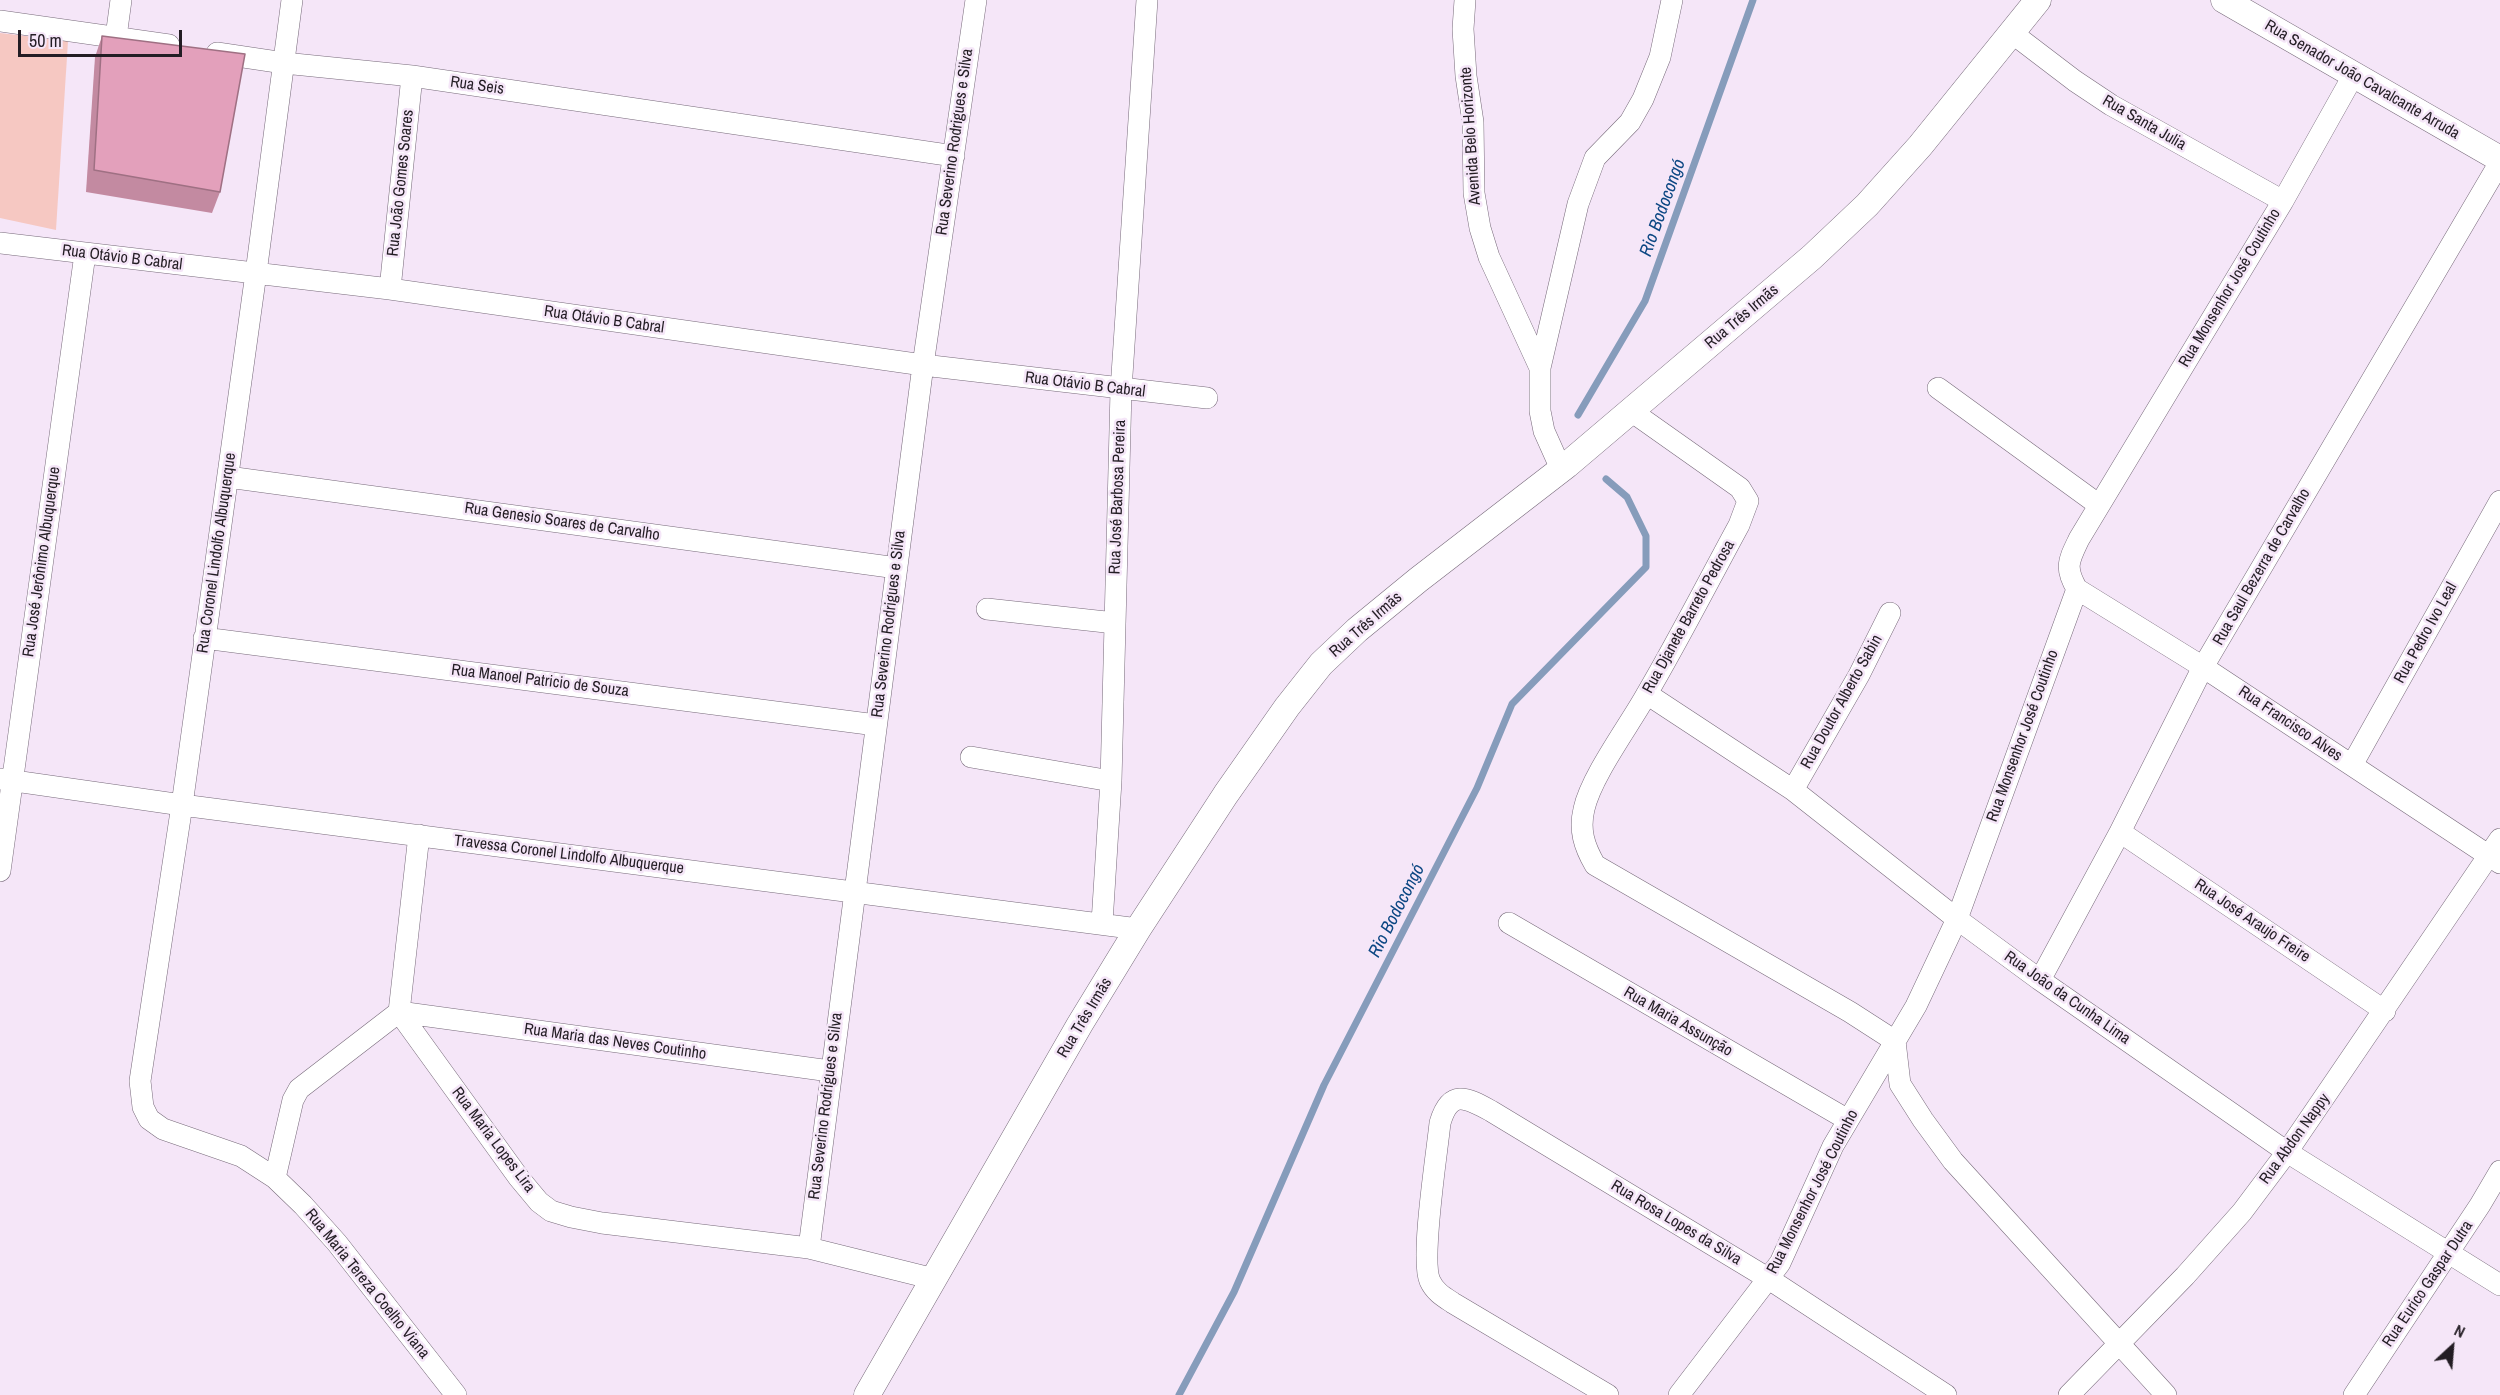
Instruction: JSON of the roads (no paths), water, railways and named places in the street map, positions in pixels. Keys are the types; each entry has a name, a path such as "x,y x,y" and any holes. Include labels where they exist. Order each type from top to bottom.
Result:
{"street":[{"path":"116,37 121,0"},
{"name":"Rua Coronel Lindolfo Albuquerque","path":"146,1043 228,477 291,0"},
{"name":"Rua Severino Rodrigues e Silva","path":"809,1248 922,365 976,0"},
{"name":"Rua José Barbosa Pereira","path":"1102,923 1111,781 1121,390 1147,0"},
{"name":"Avenida Belo Horizonte","path":"1465,0 1463,29 1466,76 1473,122 1474,193 1480,228 1489,258 1540,368"},
{"path":"1564,467 1544,431 1540,411 1540,368 1585,180 1595,158 1630,122 1643,99 1660,57 1672,0"},
{"name":"Rua Três Irmãs","path":"867,1395 1080,1024 1138,929 1226,794 1287,707 1321,664 1357,630 1418,580 1599,438 1812,257 1867,205 1920,146 2038,0"},
{"name":"Rua Senador João Cavalcante Arruda","path":"2224,0 2500,160"},
{"name":"Rua Seis","path":"0,21 284,63 412,76 954,156"},
{"name":"Rua Santa Julia","path":"2012,33 2111,105 2283,201"},
{"name":"Rua João Gomes Soares","path":"390,289 412,76"},
{"name":"Rua Monsenhor José Coutinho","path":"1678,1395 1769,1279 1784,1256 1833,1146 1916,1006 1957,919 2077,589 2068,569 2070,559 2099,505 2283,201 2353,76"},
{"name":"Rua Saul Bezerra de Carvalho","path":"2040,980 2120,832 2204,667 2500,160"},
{"name":"Rua Otávio B Cabral","path":"0,243 390,289 922,365 1121,390 1207,398"},
{"name":"Rua José Jerônimo Albuquerque","path":"0,871 6,780 85,254"},
{"path":"1938,388 2099,505"},
{"name":"Rua Djanete Barreto Pedrosa","path":"1631,411 1740,488 1748,501 1739,525 1647,694 1595,782 1585,807 1581,828 1585,848 1595,865 1850,1012 1895,1041"},
{"name":"Rua Genesio Soares de Carvalho","path":"228,477 897,568"},
{"name":"Rua Pedro Ivo Leal","path":"2352,765 2500,501"},
{"name":"Rua Francisco Alves","path":"2077,589 2204,667 2352,765 2497,853"},
{"path":"987,609 1115,623"},
{"name":"Rua Doutor Alberto Sabin","path":"1792,790 1859,675 1890,613"},
{"name":"Rua Manoel Patricio de Souza","path":"204,638 876,725"},
{"name":"Rua João da Cunha Lima","path":"1647,694 1792,790 1957,919 2040,980 2287,1152 2500,1285"},
{"path":"971,757 1111,781"},
{"name":"Travessa Coronel Lindolfo Albuquerque","path":"6,780 182,805 1138,929"},
{"name":"Rua José Araujo Freire","path":"2120,832 2385,1011"},
{"path":"275,1178 293,1100 299,1089 399,1012 418,835"},
{"name":"Rua Abdon Nappy","path":"2069,1395 2186,1276 2228,1228 2287,1152 2497,853"},
{"name":"Rua Maria Assunção","path":"1509,923 1848,1120"},
{"name":"Rua Maria das Neves Coutinho","path":"399,1012 830,1071"},
{"name":"Rua Maria Lopes Lira","path":"399,1012 519,1178 539,1202 551,1211 602,1223 809,1248 934,1279"},
{"path":"1895,1041 1900,1084 1953,1161 2166,1395"},
{"name":"Rua Maria Tereza Coelho Viana","path":"146,1043 140,1081 143,1107 149,1119 163,1129 241,1156 275,1178 303,1205 336,1243 456,1395"},
{"name":"Rua Rosa Lopes da Silva","path":"1608,1395 1438,1293 1427,1274 1426,1260 1440,1123 1448,1105 1454,1100 1463,1098 1473,1101 1769,1279 1946,1395"},
{"name":"Rua Eurico Gaspar Dutra","path":"2354,1395 2500,1171"}],"waterway":[{"name":"Rio Bodocongó","path":"1578,415 1645,301 1753,0"},
{"name":"Rio Bodocongó","path":"1179,1395 1234,1292 1324,1085 1477,788 1512,704 1646,567 1646,536 1627,497 1606,479"}]}
